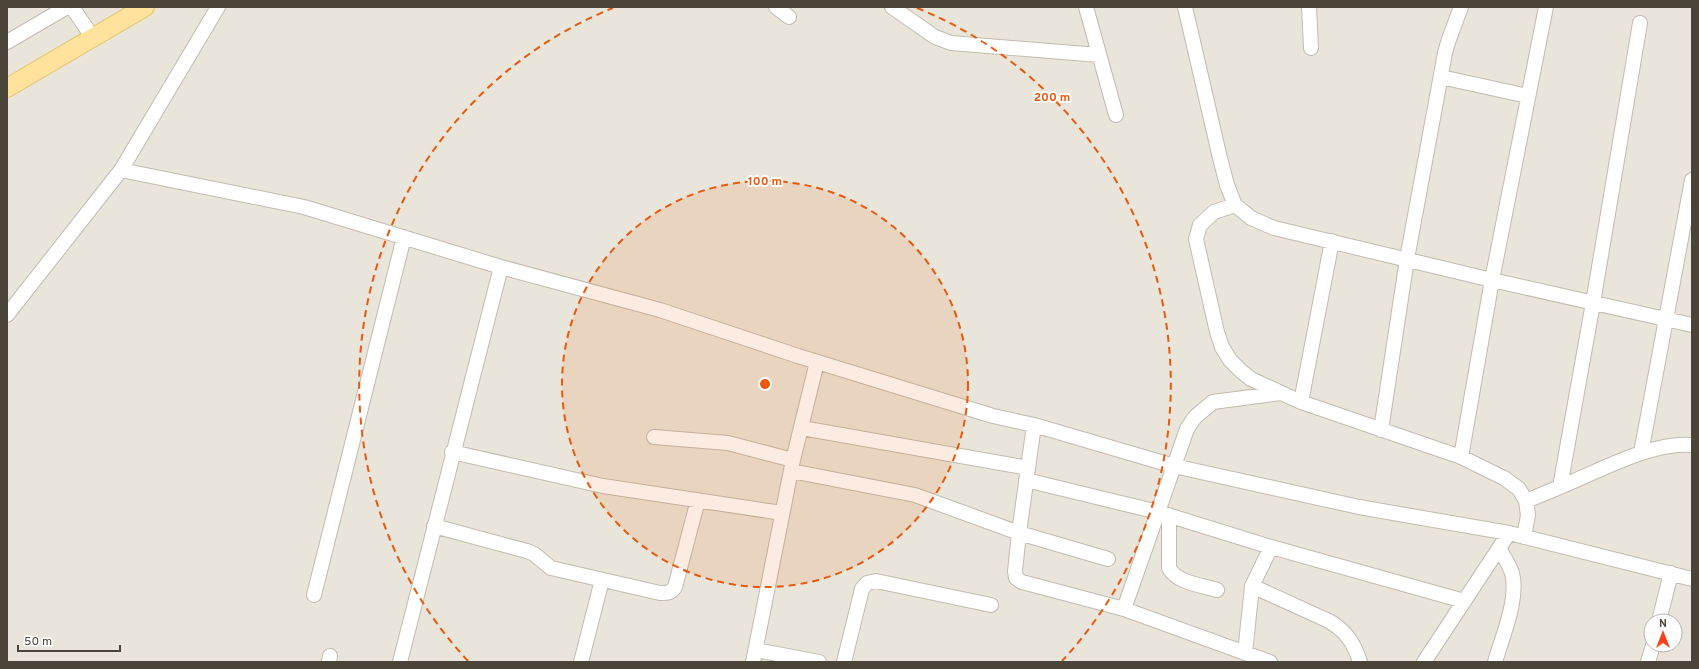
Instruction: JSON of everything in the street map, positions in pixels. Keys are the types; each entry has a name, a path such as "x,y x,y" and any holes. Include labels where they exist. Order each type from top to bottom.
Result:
{"main road":[{"path":"7,88 145,7"}],"street":[{"path":"7,42 67,7"},
{"path":"72,7 93,38"},
{"path":"7,315 121,170 218,7"},
{"path":"776,7 789,17"},
{"path":"892,7 936,37 951,43 1099,55"},
{"path":"1086,7 1116,115"},
{"path":"1185,7 1227,186 1235,205 1251,218 1274,228 1492,280 1692,325"},
{"path":"1309,7 1311,48"},
{"path":"1381,430 1407,259 1441,77 1448,42 1461,7"},
{"path":"1461,457 1492,280 1527,96 1546,7"},
{"path":"1560,487 1593,303 1640,23"},
{"path":"1441,77 1527,96"},
{"path":"121,170 304,207 501,267 660,310 817,362 993,416 1034,425 1174,466 1359,507 1509,533 1692,579"},
{"path":"1641,453 1692,180"},
{"path":"1235,205 1214,212 1200,225 1196,239 1217,332 1222,347 1240,372 1251,379 1301,402 1461,457 1504,478 1519,489 1526,502 1528,515 1524,537"},
{"path":"314,596 404,237"},
{"path":"1301,402 1332,242"},
{"path":"400,662 452,452 501,267"},
{"path":"817,362 792,465 754,656 819,662"},
{"path":"1124,608 1163,514 1174,466 1187,429 1191,422 1213,402 1282,393"},
{"path":"1034,425 1019,533 1015,570 1016,578 1022,582 1124,608 1270,662"},
{"path":"802,428 1027,474 1271,547 1464,601"},
{"path":"654,437 728,443 792,465 915,495 1019,533 1108,559"},
{"path":"1526,502 1641,453 1691,444"},
{"path":"452,452 603,486 782,513"},
{"path":"434,526 527,551 534,554 552,568 660,593 672,592 675,587 698,500"},
{"path":"1163,514 1169,568 1180,579 1217,590"},
{"path":"1424,662 1509,533"},
{"path":"1245,653 1252,586 1271,547"},
{"path":"1495,662 1510,610 1513,589 1512,575 1508,562 1499,548"},
{"path":"1661,613 1671,573"},
{"path":"581,662 602,580"},
{"path":"844,662 862,589 867,583 876,581 991,605"},
{"path":"1252,586 1338,626 1348,635 1355,647 1360,662"}],"shaded area":[{"path":"7,7 1692,7 1692,662 7,662"}]}
